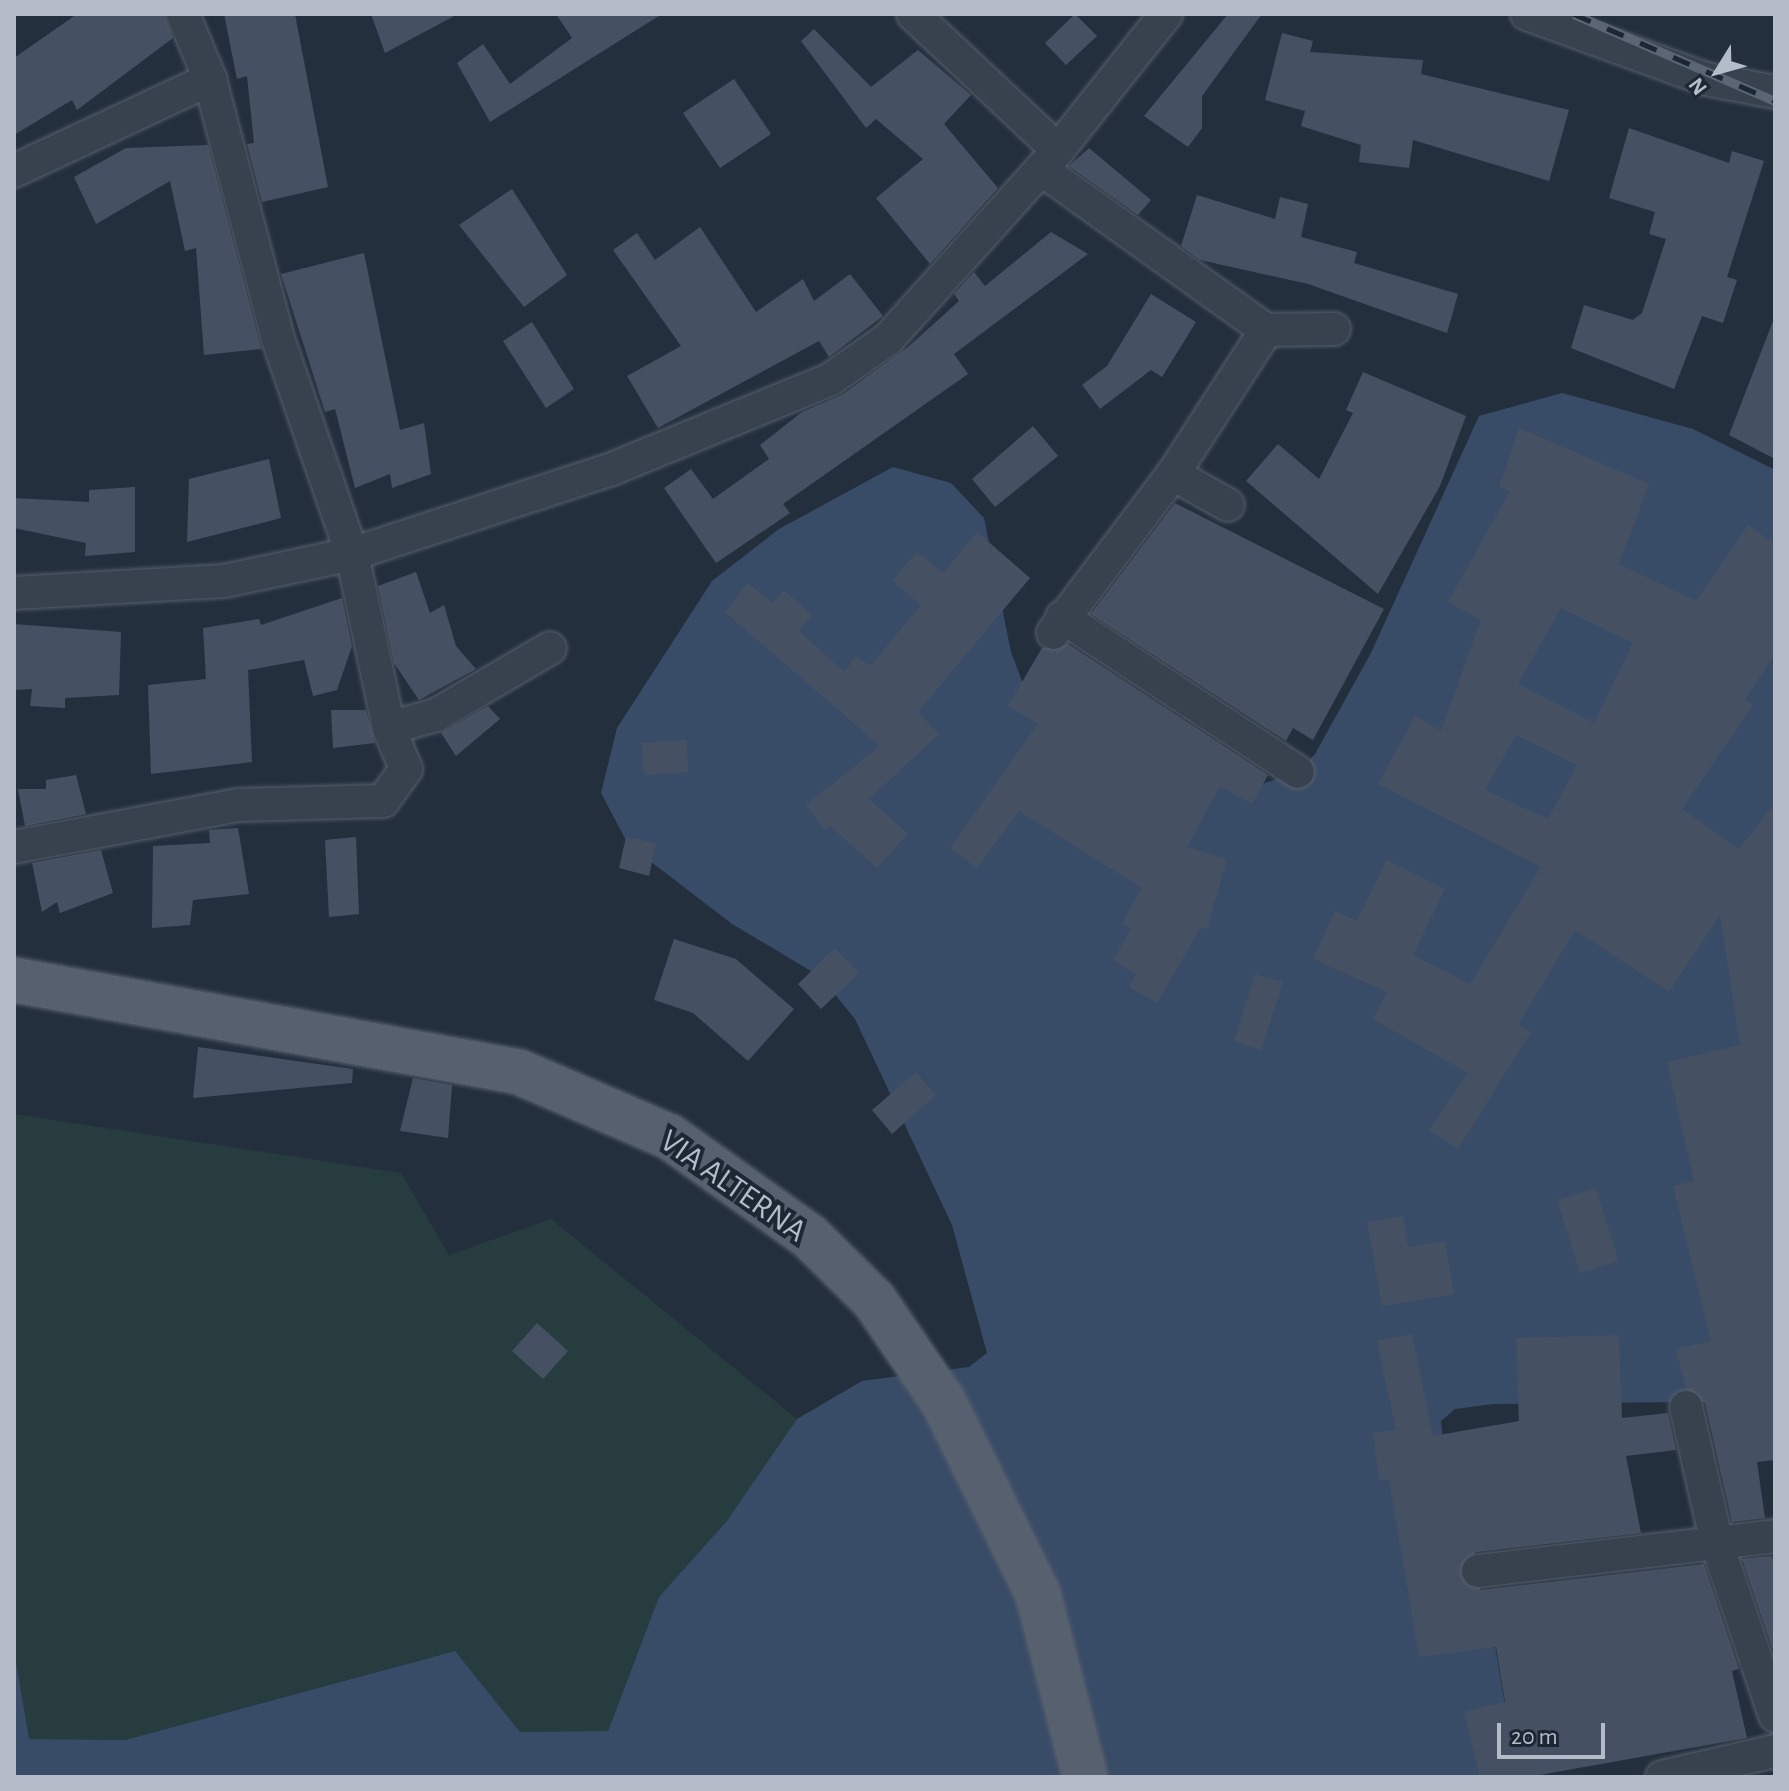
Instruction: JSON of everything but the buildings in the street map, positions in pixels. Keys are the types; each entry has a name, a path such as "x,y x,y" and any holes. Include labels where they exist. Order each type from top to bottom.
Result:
{"main road":[{"name":"VIA ALTERNA","path":"14,980 519,1072 670,1137 809,1236 874,1300 943,1401 1038,1594 1085,1777"}],"street":[{"path":"14,847 238,805 383,801 406,769 389,728 352,554 278,339 210,79 183,14"},
{"path":"913,14 1050,160 1266,330 1334,329"},
{"path":"14,593 224,581 352,554 612,469 831,379 888,339 1050,160 1166,14"},
{"path":"1527,14 1706,79 1775,92"},
{"path":"14,171 210,79"},
{"path":"1266,330 1173,474 1057,625 1298,772"},
{"path":"1173,474 1228,505"},
{"path":"389,728 436,715 550,648"},
{"path":"1686,1407 1717,1544 1775,1715"},
{"path":"1478,1571 1775,1536"},
{"path":"1662,1777 1775,1751"}],"green space":[{"path":"14,1114 401,1173 449,1255 551,1219 797,1419 726,1522 659,1597 608,1731 520,1732 454,1651 125,1740 28,1739 14,1650"}],"water":[{"path":"1562,393 1693,429 1775,470 1775,1401 1493,1404 1455,1409 1441,1421 1445,1463 1493,1633 1517,1777 14,1777 14,1650 29,1739 125,1740 455,1651 520,1732 608,1731 659,1597 726,1522 797,1419 862,1381 969,1367 987,1353 952,1225 855,1019 821,977 732,924 628,844 601,793 617,728 712,581 779,529 893,467 951,483 984,518 1011,652 1028,697 1256,786 1298,772 1315,754 1371,653 1479,416"}],"railway":[{"path":"1574,14 1775,101"}]}
